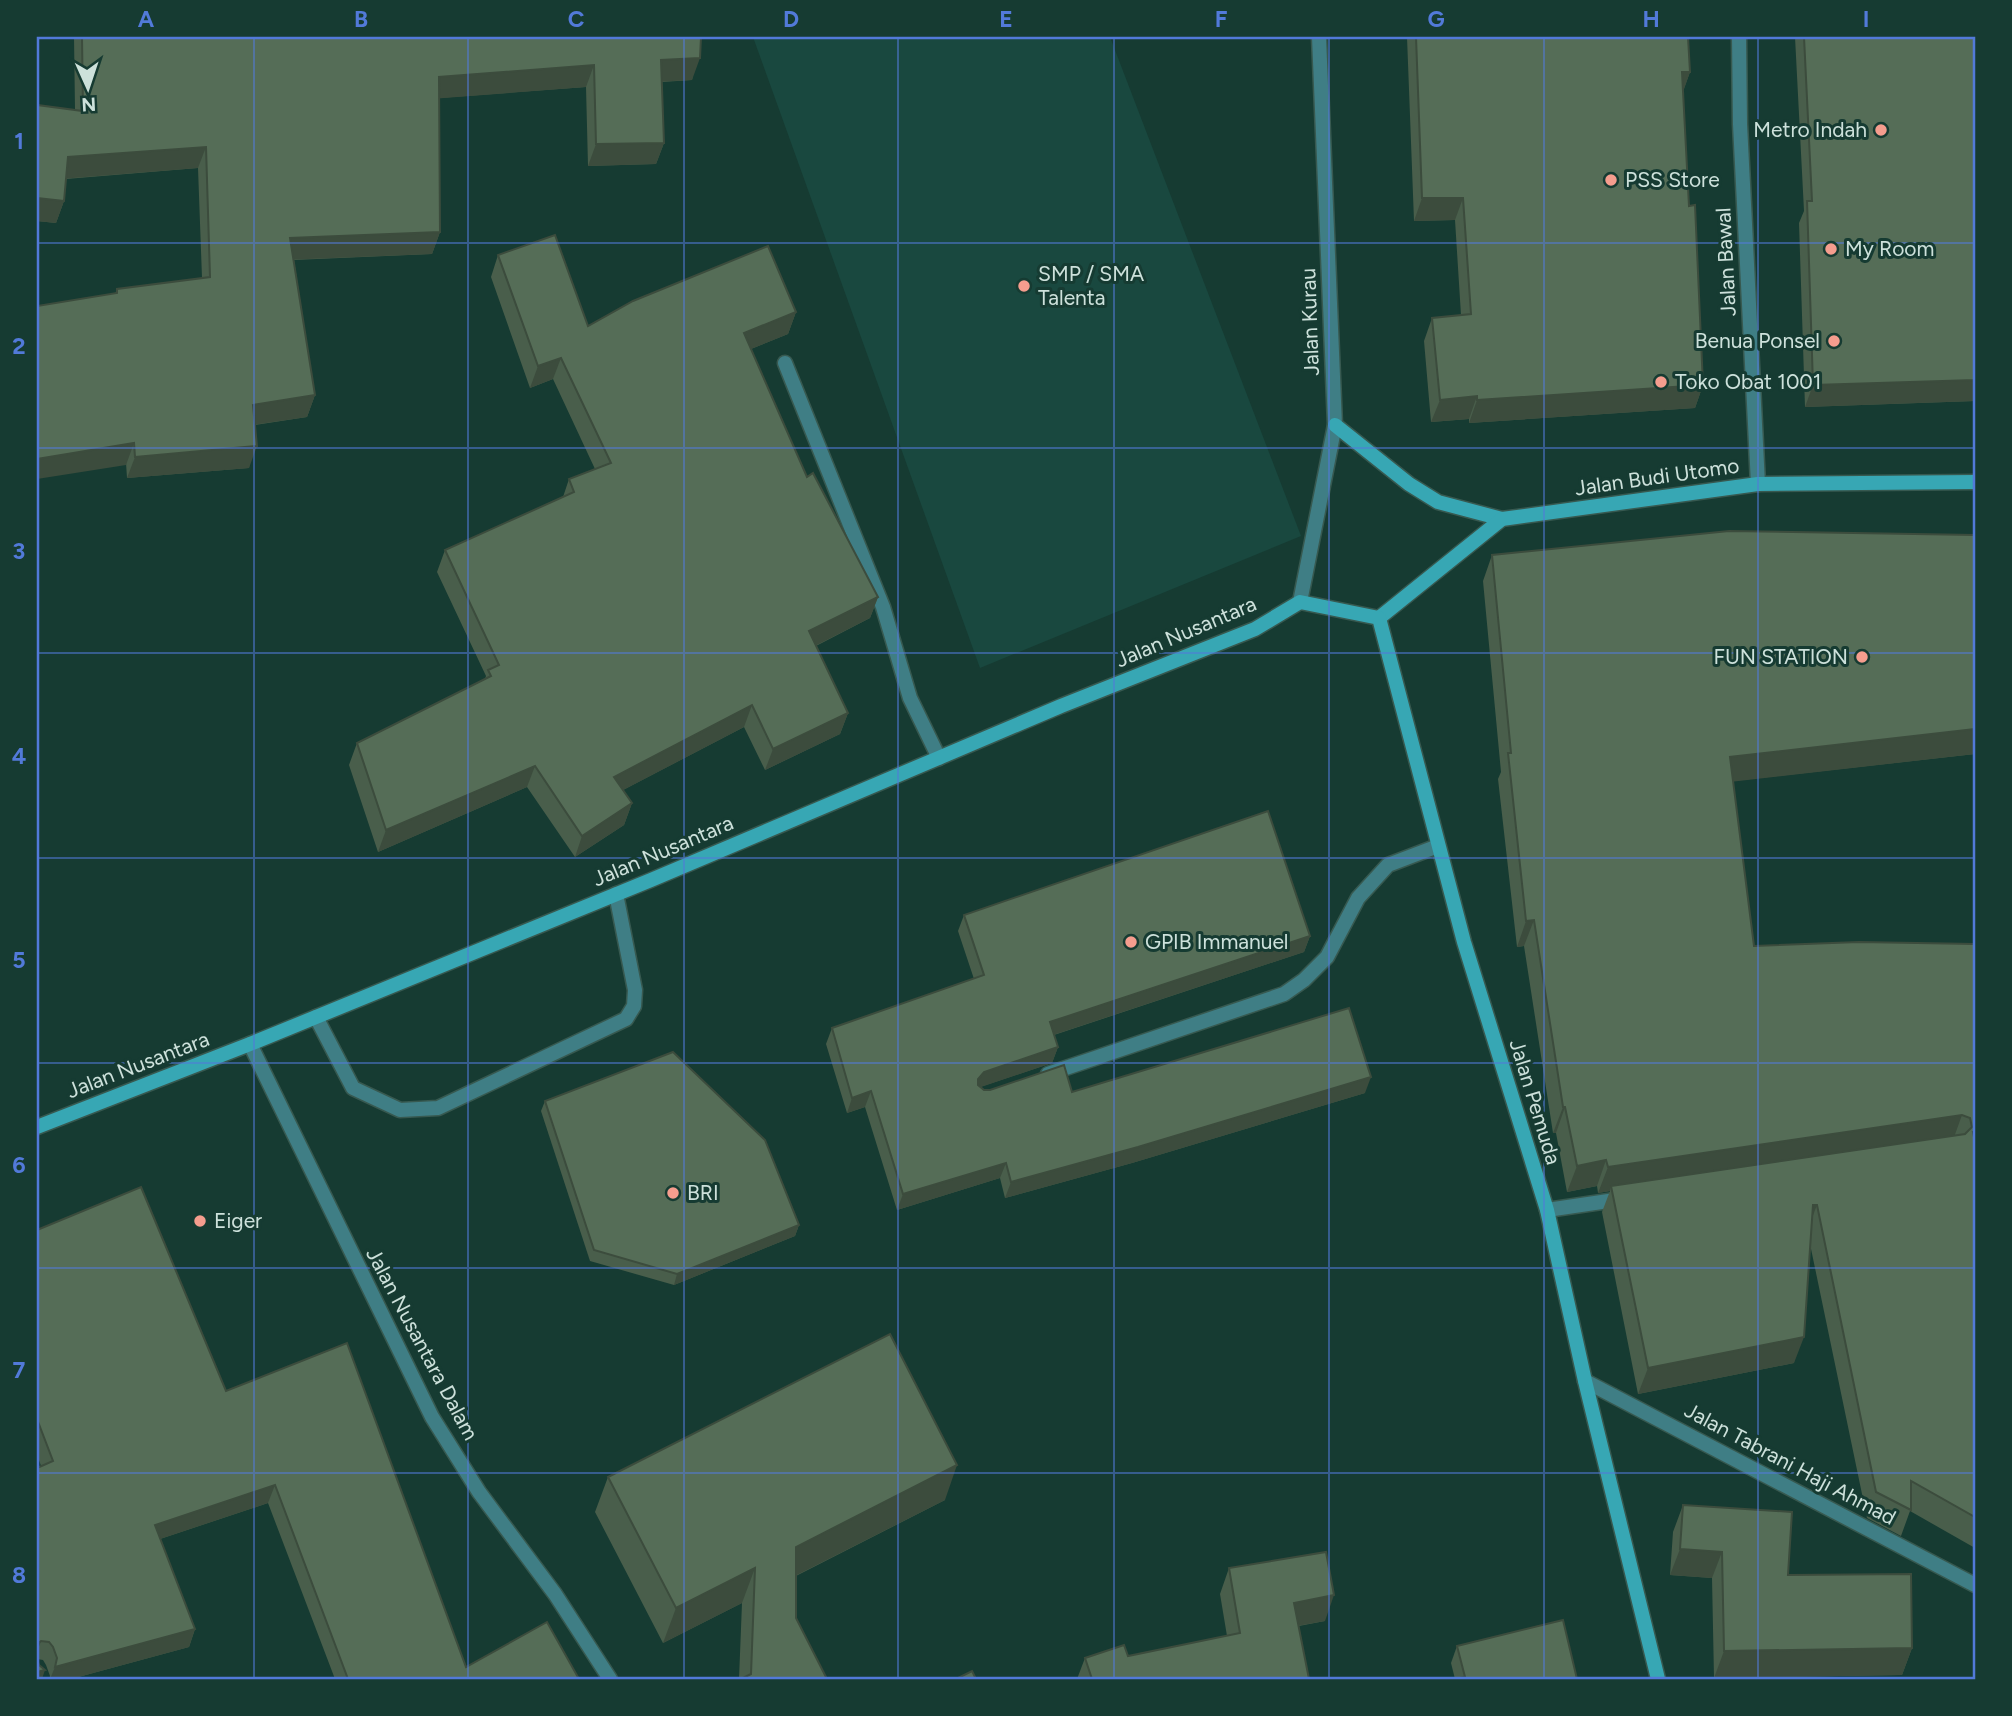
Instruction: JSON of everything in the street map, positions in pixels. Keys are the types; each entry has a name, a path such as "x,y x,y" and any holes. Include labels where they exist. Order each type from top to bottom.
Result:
{"main road":[{"path":"1335,425 1409,484 1438,502 1502,519"},
{"name":"Jalan Budi Utomo","path":"1502,519 1759,484 1975,482"},
{"path":"1300,602 1379,618 1502,519"},
{"name":"Jalan Nusantara","path":"37,1126 250,1044 616,894 1061,706 1255,629 1300,602"},
{"name":"Jalan Pemuda","path":"1379,618 1464,942 1547,1210 1585,1381 1658,1679"}],"street":[{"name":"Jalan Kurau","path":"1300,602 1335,425 1319,37"},
{"name":"Jalan Bawal","path":"1739,37 1740,124 1759,484"},
{"path":"785,363 884,607 910,698 939,758"},
{"path":"1034,1079 1284,994 1304,980 1327,957 1358,898 1388,865 1438,846"},
{"path":"316,1017 353,1088 400,1110 438,1108 626,1018 634,1006 635,990 616,894"},
{"name":"Jalan Nusantara Dalam","path":"250,1044 432,1417 479,1492 555,1594 610,1679"},
{"path":"1547,1210 1642,1196"},
{"name":"Jalan Tabrani Haji Ahmad","path":"1585,1381 1975,1584"}],"shaded area":[{"name":"SMP / SMA Talenta","path":"753,37 1110,37 1301,536 980,668"}],"building":[{"path":"82,37 701,37 700,58 661,60 664,143 596,144 594,65 439,77 440,232 290,238 315,395 253,405 257,446 135,457 134,443 37,459 37,306 117,293 117,289 210,277 206,147 68,157 64,201 37,198 37,105 83,111"},
{"path":"1416,37 1688,37 1690,72 1682,72 1689,206 1695,205 1703,385 1477,400 1477,396 1440,400 1432,318 1471,314 1463,198 1422,198"},
{"path":"1804,37 1975,37 1975,380 1813,385 1807,201 1812,201"},
{"path":"555,235 588,326 633,301 768,246 796,312 744,333 807,477 813,473 878,597 809,631 848,713 773,749 752,705 614,777 632,803 582,836 535,766 386,830 357,743 491,676 488,670 499,665 445,550 574,492 569,479 611,463 561,358 538,366 498,255"},
{"path":"1729,531 1975,535 1975,729 1730,757 1754,946 1859,942 1975,944 1975,1517 1911,1481 1911,1510 1876,1492 1817,1205 1813,1205 1804,1337 1648,1368 1611,1186 1965,1134 1972,1127 1970,1118 1962,1115 1608,1167 1606,1160 1577,1166 1563,1107 1534,920 1526,921 1508,753 1511,753 1492,555"},
{"path":"1268,811 1310,936 1050,1022 1058,1047 984,1072 978,1079 978,1085 984,1090 990,1090 1064,1065 1072,1092 1349,1008 1371,1077 1011,1182 1006,1163 903,1194 871,1091 852,1098 832,1028 984,975 964,915"},
{"name":"BRI","path":"673,1052 765,1140 799,1225 677,1274 594,1250 545,1101"},
{"path":"141,1187 226,1391 347,1343 466,1667 547,1622 579,1679 348,1679 275,1485 155,1525 195,1629 55,1667 57,1658 53,1647 49,1642 41,1641 37,1644 37,1468 53,1461 37,1419 37,1230"},
{"path":"890,1334 957,1465 796,1547 796,1618 827,1679 741,1679 751,1674 755,1568 676,1608 608,1477"},
{"path":"1683,1505 1792,1512 1788,1575 1911,1574 1912,1648 1724,1651 1722,1552 1680,1549"},
{"path":"1326,1552 1334,1595 1294,1603 1309,1679 1092,1679 1085,1658 1124,1645 1128,1656 1240,1633 1229,1568"},
{"path":"1563,1620 1577,1679 1454,1679 1465,1677 1457,1646"},
{"path":"37,1659 39,1665 45,1670 37,1672"},
{"path":"972,1671 976,1679 956,1679"}],"place":[{"name":"Metro Indah","path":"1881,130"},
{"name":"PSS Store","path":"1611,180"},
{"name":"My Room","path":"1831,249"},
{"name":"SMP / SMA Talenta","path":"1024,286"},
{"name":"Benua Ponsel","path":"1834,341"},
{"name":"Toko Obat 1001","path":"1661,382"},
{"name":"FUN STATION","path":"1862,657"},
{"name":"GPIB Immanuel","path":"1131,942"},
{"name":"BRI","path":"673,1193"},
{"name":"Eiger","path":"200,1221"}]}
